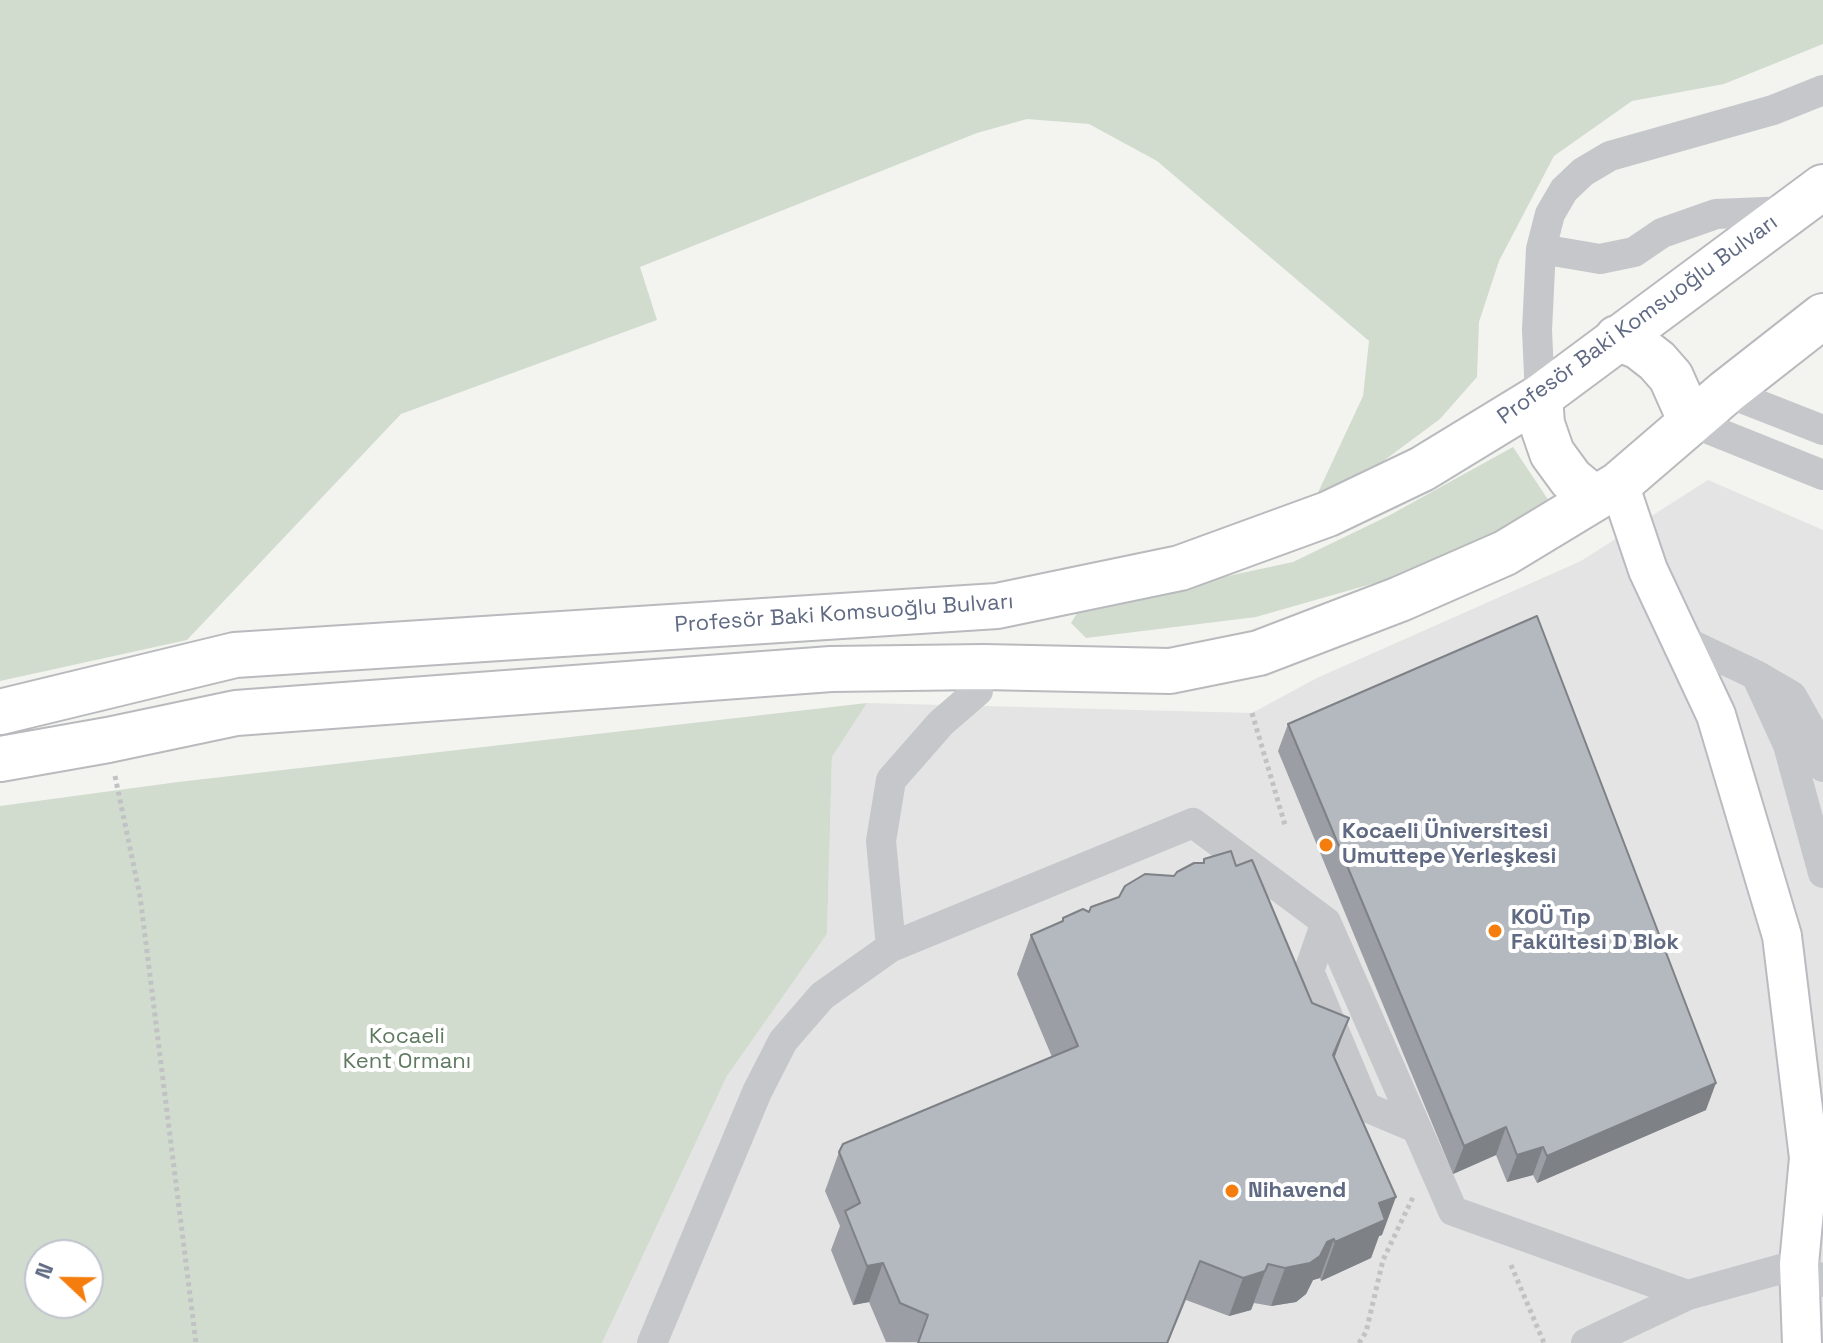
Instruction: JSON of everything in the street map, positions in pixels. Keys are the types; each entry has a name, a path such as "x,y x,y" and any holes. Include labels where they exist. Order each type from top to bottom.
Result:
{"highway":[{"name":"Profesör Baki Komsuoğlu Bulvarı","path":"0,712 235,655 997,606 1180,568 1328,514 1422,469 1540,397 1806,199"},
{"path":"0,759 236,713 831,669 984,667 1170,671 1259,653 1400,599 1505,553 1606,491 1823,316"},
{"path":"1617,338 1639,347 1657,361 1671,377 1691,422"},
{"path":"1540,397 1542,424 1552,453 1571,479 1606,491"}],"main road":[{"path":"1606,491 1648,570 1716,715 1782,936 1814,1195 1811,1273 1802,1343"}],"lane":[{"path":"1540,397 1537,330 1541,249 1550,214 1564,190 1583,172 1610,156 1773,110 1823,90"},
{"path":"1541,249 1600,259 1634,252 1662,233 1716,214 1806,199"},
{"path":"1726,392 1823,430"},
{"path":"1691,422 1823,475"},
{"path":"1680,639 1792,696 1814,735 1823,767"},
{"path":"1756,675 1788,745 1823,873"},
{"path":"891,947 881,841 891,780 941,723 978,691"},
{"path":"652,1343 757,1092 783,1041 822,996 891,947 1193,823 1326,922 1453,1211 1688,1295"},
{"path":"1586,1343 1688,1295 1811,1273"}],"path":[{"path":"1252,713 1285,825"},
{"path":"108,740 140,896 196,1343"},
{"path":"1359,1343 1366,1332 1383,1260 1410,1199 1436,1173"},
{"path":"1495,1227 1544,1343"}],"shaded area":[{"name":"Kocaeli Üniversitesi Umuttepe Yerleşkesi","path":"1708,480 1823,530 1823,1343 602,1343 727,1076 827,934 832,757 867,703 1252,713 1317,678 1581,561"}],"green space":[{"path":"0,0 1823,0 1823,44 1724,84 1632,101 1554,156 1499,261 1479,322 1477,377 1440,419 1347,488 1315,499 1363,396 1369,341 1157,161 1089,124 1027,119 977,133 640,267 657,320 401,414 187,640 0,681"},
{"path":"1513,447 1553,507 1396,577 1256,617 1086,638 1071,623 1079,610 1093,605 1293,562 1390,515"},
{"name":"Kocaeli Kent Ormanı","path":"867,703 832,757 827,934 727,1076 602,1343 0,1343 0,806 178,782"}],"building":[{"name":"KOÜ Tıp Fakültesi D Blok","path":"1537,616 1716,1083 1547,1156 1543,1147 1517,1155 1506,1127 1464,1146 1288,724"},
{"path":"1231,851 1236,866 1252,860 1312,1003 1349,1018 1333,1055 1396,1197 1379,1203 1385,1220 1335,1242 1334,1239 1327,1242 1320,1256 1310,1263 1285,1268 1268,1264 1265,1271 1243,1278 1200,1261 1167,1343 918,1343 928,1315 900,1303 883,1263 867,1266 845,1211 860,1203 839,1152 843,1144 1078,1046 1031,935 1083,909 1089,912 1091,907 1119,897 1125,886 1145,874 1174,876 1194,863 1204,863 1204,859"}],"place":[{"name":"Kocaeli Üniversitesi Umuttepe Yerleşkesi","path":"1326,845"},
{"name":"KOÜ Tıp Fakültesi D Blok","path":"1495,931"},
{"name":"Nihavend","path":"1232,1191"}]}
